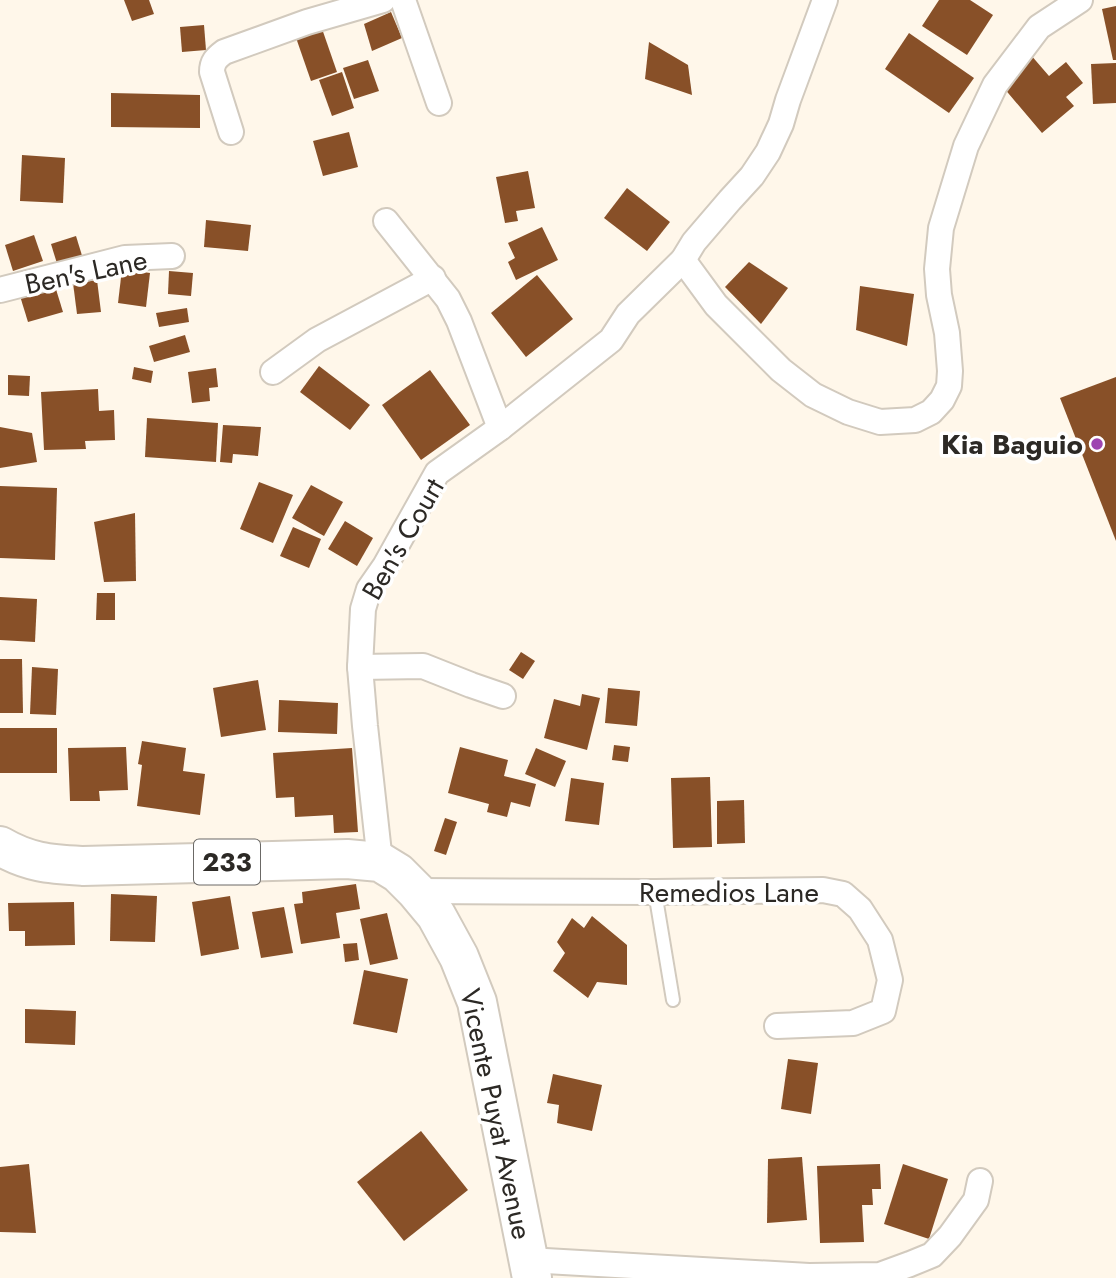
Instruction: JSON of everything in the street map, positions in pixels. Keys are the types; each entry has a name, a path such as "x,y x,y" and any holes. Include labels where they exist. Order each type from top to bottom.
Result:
{"main road":[{"name":"233","path":"0,846 17,856 43,863 83,866 347,859 380,862"},
{"name":"Vicente Puyat Avenue","path":"380,862 398,873 436,915 459,957 477,1002 530,1269"}],"street":[{"path":"231,132 212,72 212,64 216,58 224,52 276,33 383,0"},
{"path":"403,0 439,103"},
{"name":"Ben's Court","path":"380,862 360,667 363,609 369,589 385,566 437,473 500,428 611,340 628,314 683,260 694,242 752,176 768,152 781,124 825,0"},
{"path":"683,260 716,304 781,370 813,395 848,412 880,422 915,421 931,412 942,400 949,386 947,333 937,269 941,228 966,146 995,85 1039,27 1080,0"},
{"path":"386,221 448,299 500,428"},
{"name":"Ben's Lane","path":"0,290 125,258 172,256"},
{"path":"273,372 317,340 433,278"},
{"path":"360,667 423,666 503,696"},
{"name":"Remedios Lane","path":"416,891 823,890 843,894 860,909 880,940 890,980 883,1011 853,1023 777,1026"},
{"path":"530,1269 810,1276 880,1275 932,1255 950,1236 976,1200 980,1181"}],"lane":[{"path":"655,892 673,1000"}],"building":[{"path":"124,0 149,0 154,14 132,21"},
{"path":"939,0 970,0 993,15 967,55 922,26"},
{"path":"1116,6 1116,60 1113,60 1102,9"},
{"path":"391,12 402,38 372,51 364,24"},
{"path":"320,23 337,72 311,81 294,32"},
{"path":"204,25 206,50 182,52 180,27"},
{"path":"909,33 974,78 949,113 885,69"},
{"path":"649,42 688,65 692,95 645,79"},
{"path":"1030,54 1049,76 1066,62 1083,83 1066,97 1074,106 1042,133 998,81"},
{"path":"368,60 379,91 354,99 343,68"},
{"path":"1116,63 1116,103 1093,104 1091,64"},
{"path":"342,72 354,108 332,116 319,80"},
{"path":"111,93 200,95 200,128 111,127"},
{"path":"349,132 358,167 323,176 313,141"},
{"path":"22,155 65,158 63,203 20,201"},
{"path":"528,171 535,208 516,211 518,221 505,223 496,177"},
{"path":"627,188 670,222 647,251 604,218"},
{"path":"206,220 251,225 248,251 204,247"},
{"path":"542,227 558,260 516,280 508,262 515,258 508,243"},
{"path":"34,235 43,261 13,271 5,245"},
{"path":"76,236 84,262 59,270 51,244"},
{"path":"749,262 788,288 761,324 725,287"},
{"path":"122,269 150,273 146,307 118,303"},
{"path":"169,271 193,273 191,296 168,294"},
{"path":"537,275 573,319 526,357 491,313"},
{"path":"97,280 101,312 77,314 73,283"},
{"path":"55,286 63,312 28,322 20,296"},
{"path":"860,286 914,294 907,346 856,330"},
{"path":"187,308 189,322 159,327 156,313"},
{"path":"185,335 190,352 154,362 149,346"},
{"path":"319,366 370,405 350,430 300,392"},
{"path":"134,367 153,371 151,383 132,379"},
{"path":"216,368 218,387 209,388 210,401 192,403 188,372"},
{"path":"430,370 470,425 421,460 382,405"},
{"path":"8,375 30,376 29,396 8,395"},
{"name":"Kia Baguio","path":"1116,377 1116,541 1060,398"},
{"path":"98,389 99,411 114,410 115,440 85,441 86,449 44,450 41,392"},
{"path":"147,418 218,423 216,462 145,457"},
{"path":"223,425 261,427 258,456 233,454 232,463 220,462"},
{"path":"0,427 32,433 37,462 0,468"},
{"path":"259,482 293,495 273,543 240,529"},
{"path":"311,485 343,502 324,536 292,518"},
{"path":"0,486 57,488 55,560 0,558"},
{"path":"135,513 136,581 104,582 94,522"},
{"path":"345,521 373,538 357,566 328,549"},
{"path":"293,527 321,539 309,568 280,556"},
{"path":"97,593 115,593 115,620 96,620"},
{"path":"0,597 37,599 35,642 0,640"},
{"path":"521,652 535,661 523,679 509,670"},
{"path":"0,659 22,659 23,713 0,713"},
{"path":"32,667 58,669 56,715 30,714"},
{"path":"258,680 266,730 221,737 213,688"},
{"path":"608,688 640,691 637,726 605,723"},
{"path":"582,694 600,698 587,750 544,738 554,699 580,706"},
{"path":"279,700 338,703 337,734 278,732"},
{"path":"0,728 57,728 57,773 0,773"},
{"path":"142,741 186,748 183,771 205,774 200,815 137,806 142,765 138,764"},
{"path":"614,745 630,747 628,762 612,760"},
{"path":"126,747 128,790 99,791 100,801 70,801 68,748"},
{"path":"460,747 508,760 504,776 536,784 530,807 511,802 507,817 487,812 489,804 448,793"},
{"path":"352,748 358,832 334,833 333,815 295,817 294,797 276,798 273,753"},
{"path":"536,748 566,761 555,787 525,774"},
{"path":"710,777 712,847 673,848 671,778"},
{"path":"571,778 604,783 599,825 565,821"},
{"path":"744,800 745,843 717,844 717,801"},
{"path":"445,818 457,822 446,855 434,851"},
{"path":"356,884 360,909 336,913 340,938 301,944 294,904 303,903 302,892"},
{"path":"111,894 157,896 155,942 110,941"},
{"path":"230,896 239,949 201,956 192,902"},
{"path":"74,902 75,945 25,946 25,931 9,931 8,903"},
{"path":"284,907 293,953 261,958 252,912"},
{"path":"387,913 398,959 370,965 360,919"},
{"path":"592,916 627,945 627,985 597,982 588,998 553,971 565,953 557,942 572,918 584,928"},
{"path":"357,943 359,960 345,962 343,944"},
{"path":"364,970 408,979 397,1033 353,1024"},
{"path":"25,1009 76,1011 75,1045 25,1043"},
{"path":"788,1059 818,1063 811,1114 781,1109"},
{"path":"553,1074 602,1085 592,1131 557,1123 559,1105 547,1103"},
{"path":"421,1131 468,1190 404,1241 357,1182"},
{"path":"802,1157 807,1220 767,1223 768,1159"},
{"path":"29,1164 36,1233 0,1232 0,1167"},
{"path":"880,1164 881,1189 872,1189 873,1205 862,1205 864,1242 820,1243 817,1166"},
{"path":"903,1164 948,1179 929,1239 884,1224"}],"place":[{"name":"Kia Baguio","path":"1097,444"}]}
